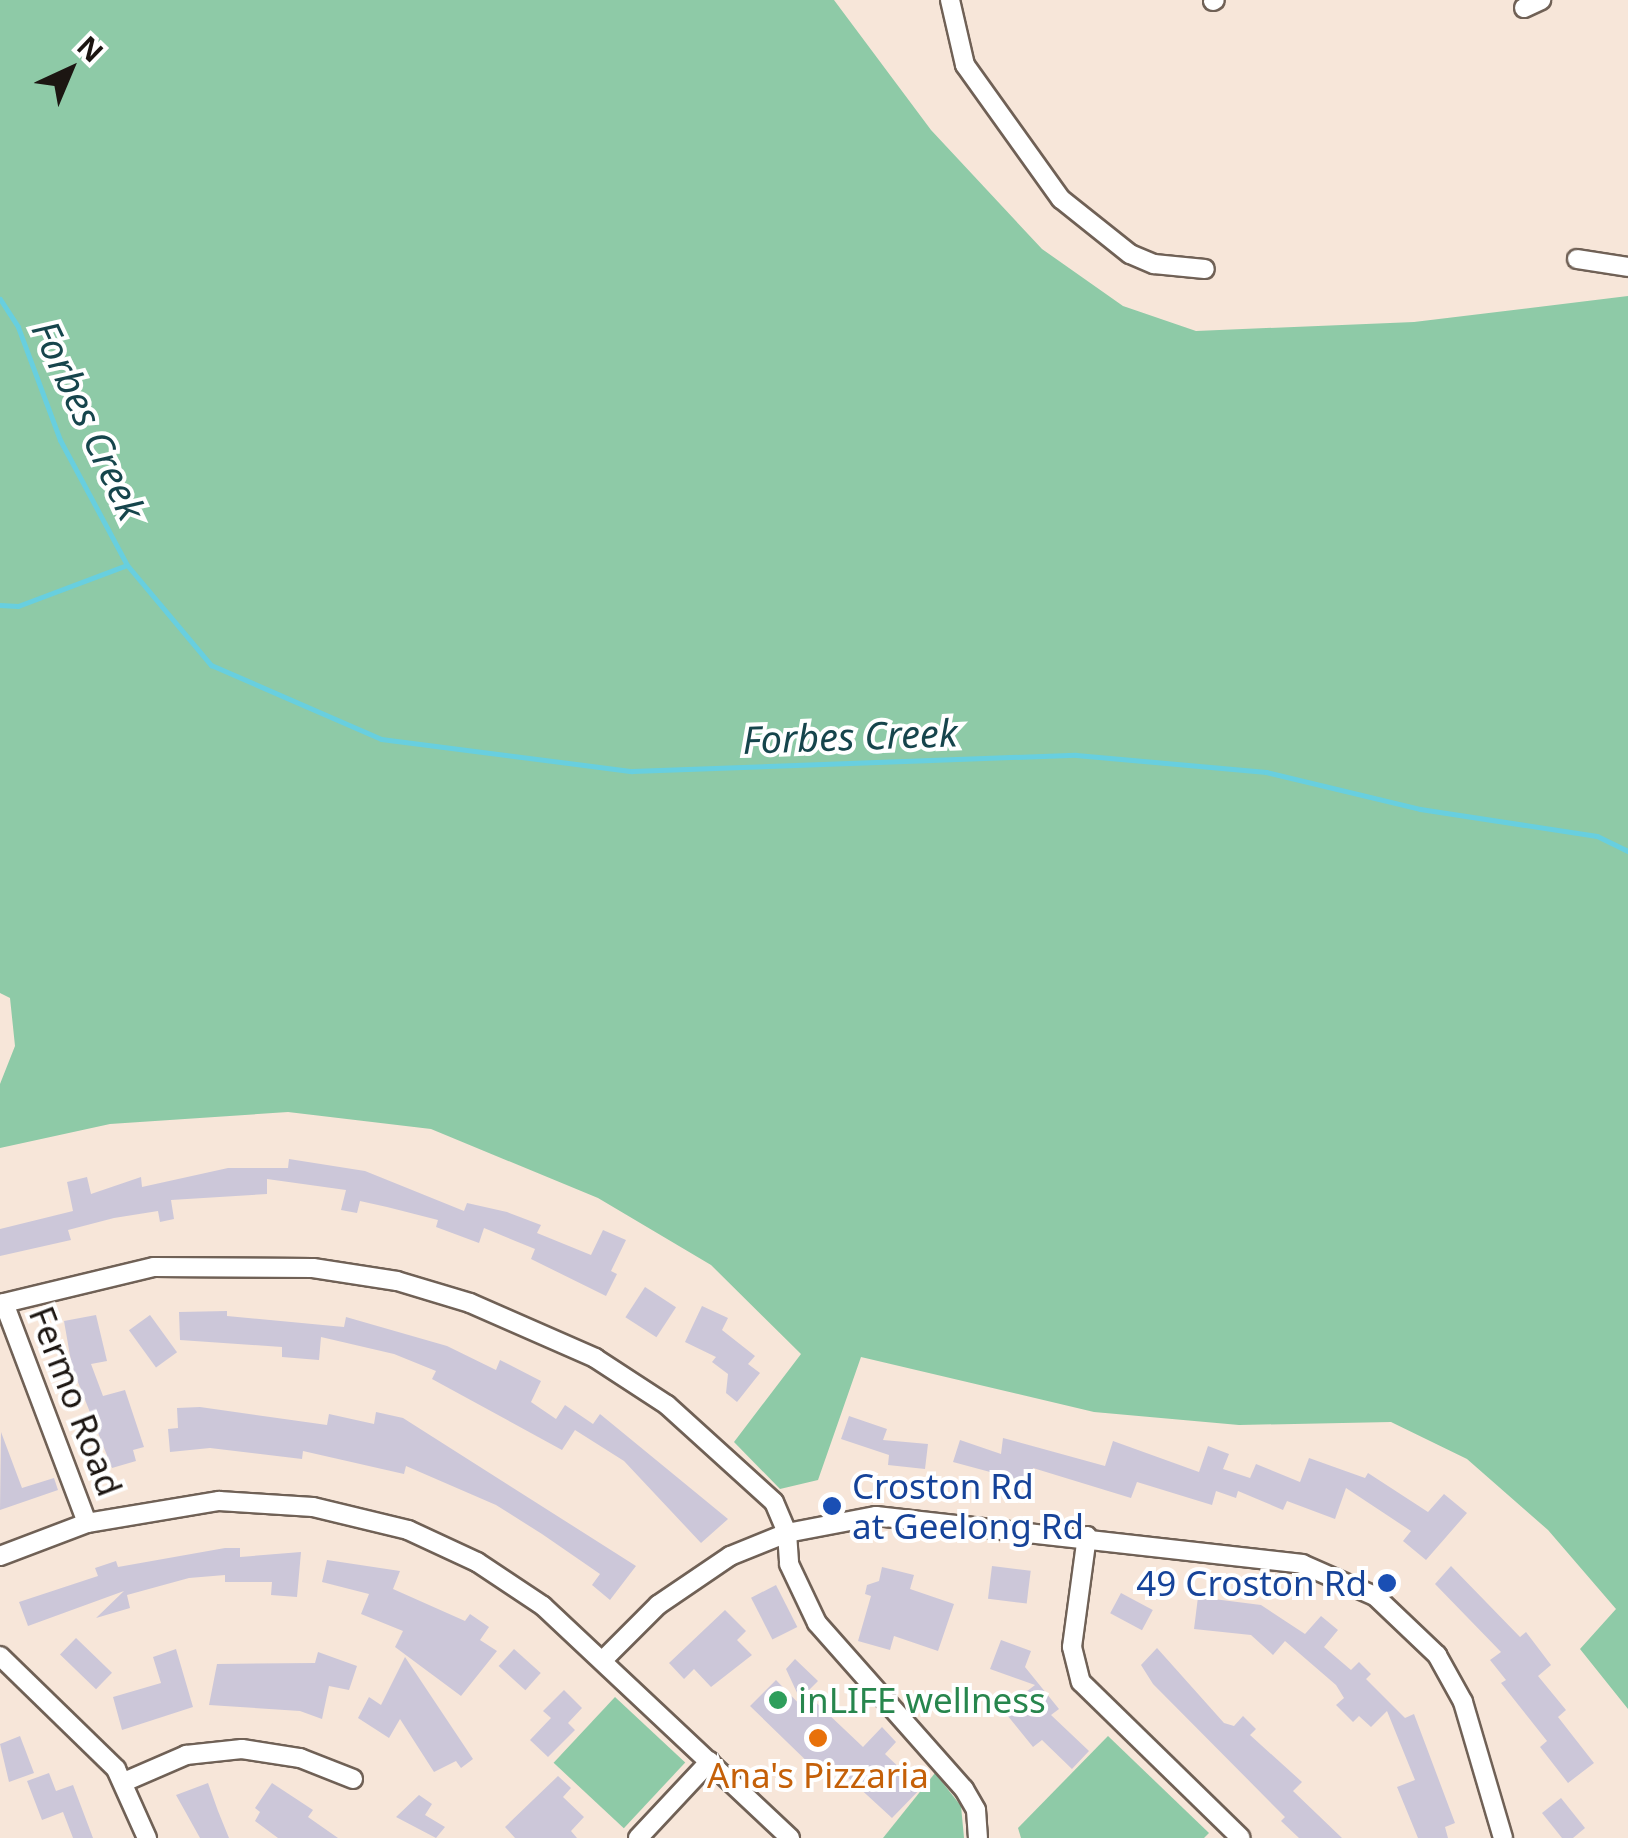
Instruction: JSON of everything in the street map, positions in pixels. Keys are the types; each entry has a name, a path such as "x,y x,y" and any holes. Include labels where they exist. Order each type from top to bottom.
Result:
{"street":[{"path":"950,0 966,65 1060,200 1130,254 1154,264 1206,269"},
{"path":"1578,259 1628,267"},
{"path":"2,1303 115,1273 213,1265 313,1268 434,1291 556,1338 667,1405 759,1485 787,1533 789,1564 817,1623 964,1789 976,1810 978,1838"},
{"name":"Fermo Road","path":"2,1303 87,1524"},
{"path":"0,1556 87,1524 219,1502 358,1516 408,1530 488,1568 543,1606 790,1838"},
{"path":"603,1660 691,1581 787,1533 902,1516 1302,1564 1386,1604 1452,1679 1503,1838"},
{"path":"1087,1536 1072,1647 1081,1682 1240,1838"},
{"path":"0,1656 124,1782 147,1838"},
{"path":"124,1782 186,1755 242,1749 300,1758 353,1779"},
{"path":"638,1838 710,1762"}],"green space":[{"path":"0,0 834,0 931,130 1042,249 1123,306 1196,331 1414,322 1628,296 1628,1709 1580,1649 1616,1609 1548,1530 1467,1459 1391,1422 1239,1425 1094,1412 861,1357 818,1480 780,1489 734,1442 801,1354 711,1265 598,1198 431,1129 288,1112 110,1124 0,1148 0,1084 15,1046 10,998 0,993"},
{"path":"615,1697 685,1762 624,1828 554,1763"},
{"path":"1108,1736 1209,1833 1204,1838 1021,1838 1018,1828"},
{"path":"935,1773 961,1806 964,1838 883,1838"}],"building":[{"path":"289,1159 365,1171 464,1211 467,1203 507,1212 541,1225 537,1233 591,1255 603,1230 626,1240 611,1271 617,1274 606,1296 531,1259 535,1249 484,1228 479,1243 436,1227 438,1220 387,1207 360,1201 357,1213 341,1210 346,1190 267,1179 267,1194 171,1200 174,1219 160,1222 158,1211 114,1218 68,1230 71,1240 0,1256 0,1229 73,1211 67,1182 87,1177 91,1194 141,1177 142,1187 228,1168 288,1168"},
{"path":"645,1287 676,1307 656,1337 625,1317"},
{"path":"702,1306 728,1318 722,1330 755,1356 748,1364 760,1373 737,1402 726,1393 728,1374 712,1362 716,1357 685,1342"},
{"path":"227,1311 227,1316 344,1327 346,1317 447,1346 496,1370 500,1360 541,1381 531,1402 556,1419 565,1405 593,1424 600,1414 728,1519 701,1543 624,1461 575,1430 562,1450 432,1379 436,1371 394,1354 321,1337 319,1360 282,1357 282,1347 180,1340 179,1312"},
{"path":"96,1315 107,1361 91,1364 103,1396 125,1390 144,1447 133,1450 136,1461 112,1468 72,1367 64,1321"},
{"path":"150,1315 177,1352 156,1367 129,1330"},
{"path":"200,1407 327,1425 329,1414 374,1424 376,1412 403,1418 636,1566 610,1600 592,1585 600,1574 542,1534 496,1505 406,1466 404,1474 303,1451 302,1459 210,1448 170,1452 168,1429 178,1428 177,1408"},
{"path":"849,1416 887,1429 883,1440 928,1444 925,1469 888,1465 889,1455 841,1439"},
{"path":"1,1432 22,1488 54,1478 58,1490 0,1510"},
{"path":"1003,1438 1105,1466 1113,1441 1199,1472 1208,1446 1229,1454 1223,1469 1250,1478 1256,1464 1300,1482 1309,1458 1365,1478 1368,1473 1428,1512 1444,1494 1467,1513 1426,1560 1403,1541 1411,1531 1346,1488 1335,1519 1287,1501 1283,1510 1238,1491 1236,1498 1216,1491 1212,1505 1137,1482 1131,1498 1033,1468 1031,1483 953,1462 960,1440 1001,1454"},
{"path":"240,1548 240,1557 301,1552 297,1597 271,1595 272,1582 225,1582 225,1575 189,1578 127,1595 130,1608 96,1618 124,1591 28,1626 19,1602 98,1576 95,1568 116,1561 118,1567"},
{"path":"327,1560 400,1571 393,1589 465,1621 470,1614 489,1627 480,1640 497,1651 461,1696 395,1647 403,1631 361,1614 369,1594 322,1582"},
{"path":"992,1566 1031,1571 1027,1604 988,1599"},
{"path":"1451,1566 1520,1637 1526,1632 1551,1665 1538,1676 1566,1710 1558,1717 1594,1763 1568,1783 1540,1747 1547,1741 1501,1683 1506,1680 1490,1660 1501,1652 1435,1584"},
{"path":"882,1567 914,1575 910,1589 954,1604 938,1651 894,1636 890,1650 858,1641 871,1596 865,1594 867,1585 879,1581"},
{"path":"776,1585 797,1627 772,1640 751,1598"},
{"path":"1121,1593 1153,1610 1142,1630 1110,1613"},
{"path":"1198,1597 1261,1605 1305,1634 1321,1616 1338,1630 1324,1647 1351,1670 1359,1662 1371,1674 1366,1679 1405,1718 1414,1714 1455,1823 1445,1827 1448,1838 1418,1838 1397,1787 1415,1780 1387,1711 1371,1727 1359,1716 1353,1722 1336,1705 1344,1698 1336,1685 1285,1641 1273,1655 1251,1635 1194,1629"},
{"path":"725,1610 746,1631 737,1640 752,1655 711,1687 694,1669 684,1679 669,1663"},
{"path":"76,1638 112,1673 96,1689 60,1655"},
{"path":"1001,1640 1031,1651 1025,1667 1059,1709 1051,1715 1089,1751 1072,1769 1042,1740 1033,1747 1003,1710 1035,1685 990,1669"},
{"path":"1157,1648 1224,1723 1234,1726 1243,1716 1256,1729 1250,1735 1302,1782 1293,1791 1342,1838 1299,1838 1281,1821 1285,1817 1153,1684 1141,1665"},
{"path":"176,1649 193,1707 122,1730 113,1697 161,1683 153,1657"},
{"path":"514,1649 541,1673 525,1690 499,1666"},
{"path":"318,1652 357,1666 349,1690 329,1686 322,1719 300,1711 209,1705 217,1664 315,1663"},
{"path":"405,1657 473,1759 461,1768 456,1761 434,1772 400,1719 389,1738 358,1718 369,1697 381,1705"},
{"path":"795,1659 818,1681 806,1693 863,1747 882,1727 896,1742 885,1754 906,1774 916,1765 930,1779 892,1818 830,1761 819,1773 750,1706 776,1680 805,1710 786,1669"},
{"path":"564,1690 582,1708 568,1723 575,1730 548,1757 530,1740 551,1718 543,1711"},
{"path":"20,1736 34,1773 9,1782 0,1744"},
{"path":"49,1773 56,1791 73,1785 93,1838 73,1838 63,1812 42,1820 27,1781"},
{"path":"558,1776 571,1788 563,1797 584,1817 571,1831 577,1838 515,1838 505,1827"},
{"path":"208,1783 229,1838 200,1838 176,1795"},
{"path":"272,1783 313,1810 308,1817 338,1838 278,1838 255,1821 260,1812 255,1808"},
{"path":"419,1795 432,1804 425,1815 445,1827 436,1838 396,1817"},
{"path":"1561,1798 1585,1828 1573,1838 1562,1838 1542,1813"}],"waterway":[{"name":"Forbes Creek","path":"0,299 18,327 60,440 127,565 211,665 381,739 632,771 1076,755 1266,772 1420,809 1597,836 1628,851"},
{"name":"Forbes Creek","path":"0,605 18,606 127,565"}],"place":[{"name":"Croston Rd at Geelong Rd","path":"832,1506"},
{"name":"49 Croston Rd","path":"1387,1583"},
{"name":"inLIFE wellness","path":"778,1700"},
{"name":"Ana's Pizzaria","path":"818,1738"}]}
